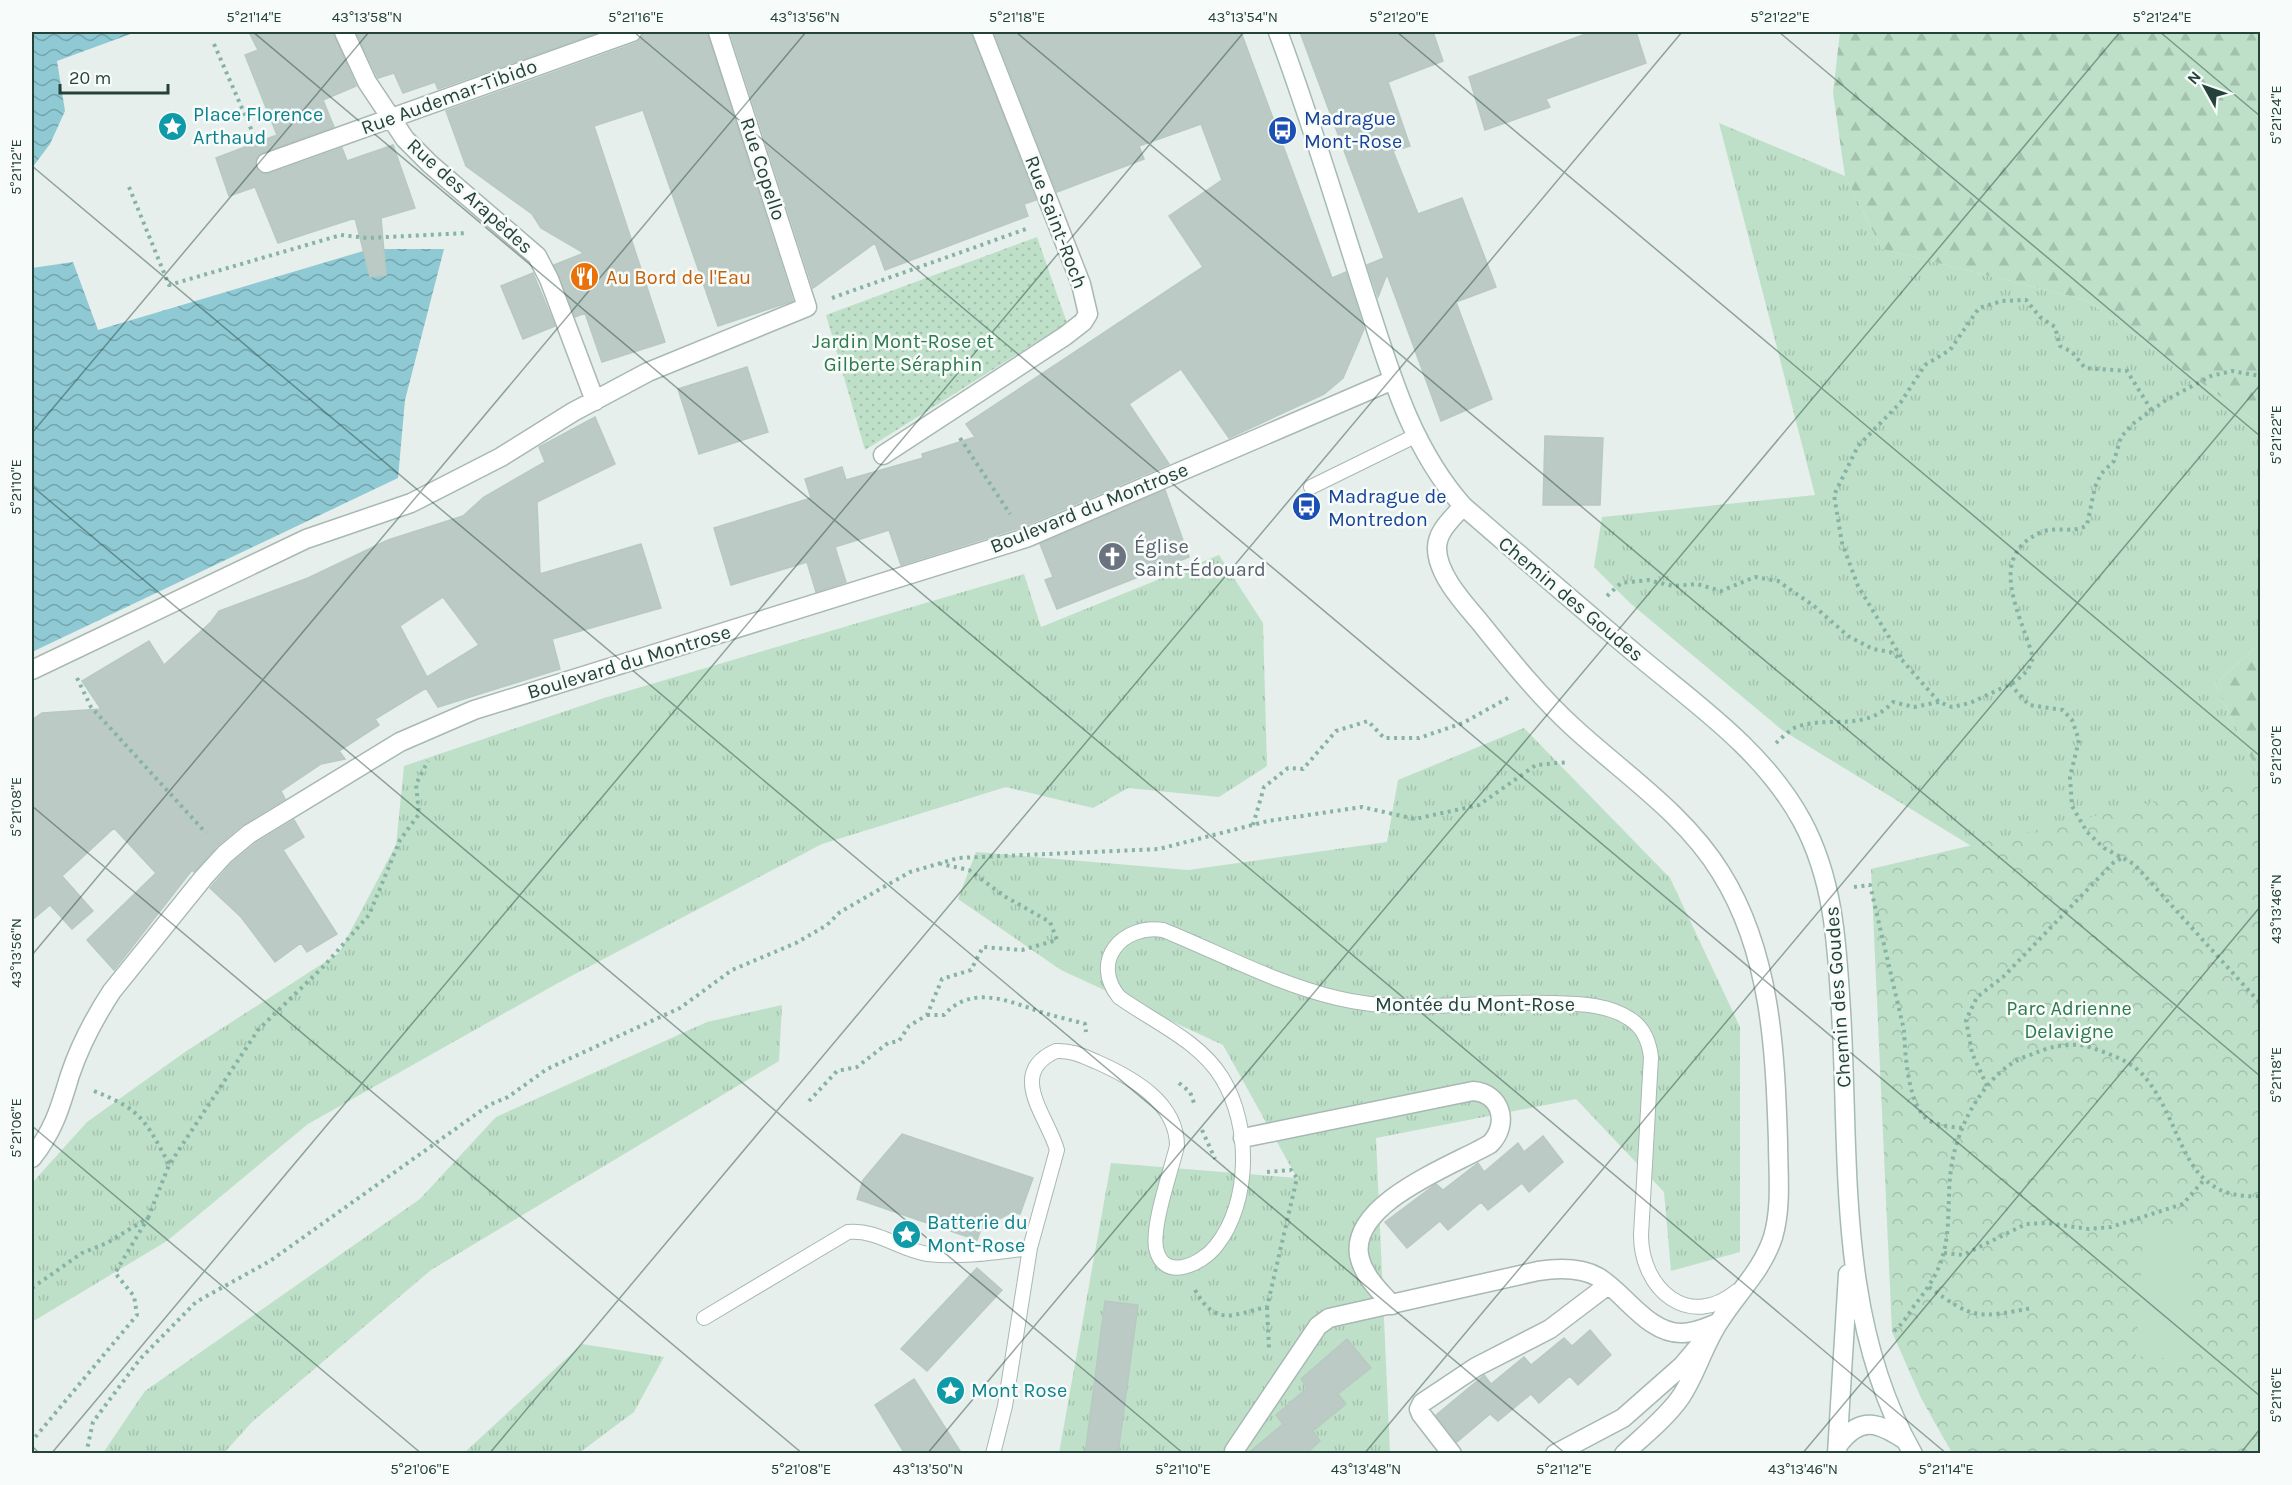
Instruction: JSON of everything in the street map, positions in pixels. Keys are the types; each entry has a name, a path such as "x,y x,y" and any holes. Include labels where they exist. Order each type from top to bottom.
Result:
{"street":[{"name":"Rue des Arapèdes","path":"344,32 367,82 405,139 430,164 526,244 543,266 595,401"},
{"name":"Rue Audemar-Tibido","path":"266,163 632,32"},
{"name":"Rue Copello","path":"718,32 807,307"},
{"name":"Rue Saint-Roch","path":"883,455 1065,336 1083,322 1088,314 1081,284 982,32"},
{"name":"Chemin des Goudes","path":"1278,32 1311,120 1393,380 1415,436 1434,470 1463,506 1757,758 1802,821 1830,891 1838,951 1845,1066 1850,1242 1868,1341 1881,1384 1909,1447"},
{"path":"32,670 306,538 411,503 501,457 595,401 666,364 807,307"},
{"name":"Boulevard du Montrose","path":"32,1158 55,1122 89,1030 112,991 225,854 273,818 400,742 429,727 474,710 1026,538 1393,380"},
{"name":"Montée du Mont-Rose","path":"1463,506 1439,536 1437,546 1441,566 1469,609 1531,685 1609,759 1680,821 1704,848 1721,872 1734,897 1748,933 1764,989 1775,1056 1779,1202 1767,1254 1750,1281"},
{"path":"1243,1138 1473,1091 1488,1094 1501,1119 1500,1130 1496,1138 1481,1149 1425,1177 1398,1194 1369,1221 1363,1232 1359,1254 1365,1272 1392,1305"},
{"path":"1838,1449 1850,1242"},
{"path":"1234,1451 1318,1326 1329,1318 1552,1269 1589,1273 1608,1285 1647,1318 1674,1332 1694,1332 1718,1323"},
{"path":"1556,1454 1615,1423 1632,1411 1682,1366 1750,1281"},
{"path":"1452,1454 1421,1414 1419,1409 1422,1403 1476,1367 1550,1329 1608,1285"},
{"path":"1624,1454 1682,1396 1718,1323"},
{"path":"1838,1449 1853,1429 1872,1424 1888,1429 1909,1447"}],"lane":[{"path":"1311,488 1415,436"},
{"name":"Montée du Mont-Rose","path":"1182,1268 1201,1262 1225,1231 1242,1175 1243,1138 1236,1106 1222,1077 1211,1063 1197,1050 1119,997 1107,977 1111,952 1129,934 1149,928 1163,930 1307,990 1349,1000 1371,1004 1412,1005 1569,1003 1610,1009 1632,1020 1645,1035 1651,1057 1641,1235 1642,1257 1649,1276 1668,1297 1697,1306 1720,1302 1750,1281"},
{"path":"993,1454 1005,1406 1030,1248 1057,1150 1054,1137 1034,1101 1032,1075 1048,1054 1064,1050 1115,1070 1158,1101 1174,1124 1177,1146 1156,1238 1157,1250 1162,1260 1168,1265 1182,1268"},
{"path":"704,1318 848,1232 867,1232 927,1254 990,1253 1030,1248"}],"path":[{"path":"214,44 266,163"},
{"path":"129,188 169,285 341,235 367,238 461,235 502,224"},
{"path":"807,307 1008,235"},
{"path":"2152,411 2127,371 2085,368 2072,352 2061,346 2055,327 2040,317 2026,300 2002,301 1979,308 1950,350 1925,365 1901,402 1858,446 1834,495 1842,543 1858,586 1902,660 1939,702 1952,708 1970,703 2010,684 2028,670 2033,658 2011,594 2012,557 2021,544 2044,531 2081,529 2087,525 2095,488 2101,474 2114,461 2121,437 2152,411 2211,376 2232,371 2260,376"},
{"path":"973,459 1026,538"},
{"path":"1589,615 1621,583 1648,580 1673,586 1697,584 1721,591 1755,577 1778,580 1814,606 1848,636 1873,649 1890,652 1902,660"},
{"path":"65,653 92,707 225,854"},
{"path":"2010,684 2029,705 2063,710 2072,720 2079,740 2070,777 2072,806 2087,832 2104,848 2134,864 2260,1004"},
{"path":"1252,825 1264,787 1288,768 1304,769 1336,731 1368,721 1384,738 1419,738 1463,723 1531,685"},
{"path":"1757,758 1797,726 1820,722 1836,724 1868,718 1883,712 1893,702 1914,707 1939,702"},
{"path":"32,1442 137,1315 134,1296 116,1273 148,1218 170,1165 258,1030 324,966 369,915 400,840 419,814 416,784 433,753 429,727"},
{"path":"86,1454 93,1422 140,1359 196,1302 270,1261 489,1105 508,1097 547,1069 680,1008 732,970 796,943 888,883 910,872 958,858 1159,849 1252,825 1362,807 1415,819 1479,805 1536,765 1609,759"},
{"path":"1987,1086 1972,1053 1966,1020 1977,997 2003,977 2114,862 2124,857"},
{"path":"809,1101 837,1071 856,1067 888,1043 899,1041 909,1026 927,1015 942,979 971,970 983,946 1022,950 1057,940 1050,922 969,870 940,864"},
{"path":"1830,891 1870,885 1904,1030 1905,1055 1915,1105 1929,1121 1962,1128"},
{"path":"1868,1341 1898,1328 1929,1287 1944,1253 1951,1167 1966,1117 1987,1086 2014,1062 2053,1046 2087,1045 2117,1057 2142,1074 2161,1099 2192,1164 2203,1181 2224,1193 2244,1197 2260,1196"},
{"path":"69,1082 125,1103 148,1125 170,1165"},
{"path":"1182,1268 1205,1309 1226,1317 1267,1307 1297,1178 1291,1170 1242,1175"},
{"path":"1944,1253 1963,1255 2026,1224 2047,1223 2089,1229 2111,1227 2182,1204 2203,1181"},
{"path":"32,1288 82,1253 107,1243 148,1218"},
{"path":"1929,1287 1962,1311 1989,1316 2032,1308"}],"green space":[{"path":"1840,32 2260,32 2260,425 2086,300 1882,249 1845,176 1833,93"},
{"path":"1719,123 1845,176 1882,249 2086,300 2260,425 2260,643 2215,684 2260,777 2260,1453 2141,950 1782,730 1630,603 1594,567 1602,517 1815,495"},
{"name":"Jardin Mont-Rose et Gilberte Séraphin","path":"1037,237 1067,323 865,450 826,315"},
{"path":"1219,555 1263,623 1267,766 1219,797 1128,788 1093,808 1006,787 822,844 558,983 308,1124 167,1241 32,1322 32,1183 87,1122 185,1052 339,953 396,845 404,766 604,698 1024,574 1041,627"},
{"path":"2260,643 2260,777 2215,684"},
{"path":"1524,728 1670,878 1740,1027 1740,1252 1671,1271 1664,1192 1576,1099 1376,1138 1390,1453 1059,1453 1111,1163 1297,1178 1223,1045 1061,970 958,899 976,852 1188,870 1387,842 1398,780"},
{"name":"Parc Adrienne Delavigne","path":"2260,777 2260,1453 1952,1453 1921,1398 1892,1332 1871,869"},
{"path":"782,1005 779,1061 431,1270 252,1422 224,1453 103,1453 145,1391 420,1199 496,1117 707,1022"},
{"path":"2144,1224 2185,1227 2193,1249 2187,1360 2136,1356"},
{"path":"582,1344 664,1357 634,1412 579,1453 464,1453"}],"water":[{"path":"32,32 136,32 57,61 65,111 50,144 32,168"},
{"path":"370,249 444,249 405,400 398,478 32,652 32,268 73,262 98,330"}],"building":[{"path":"249,32 333,32 356,86 323,100 334,127 262,153 255,160 255,166 259,172 269,174 342,148 347,161 393,145 415,208 381,218 386,275 370,277 355,218 278,243 255,187 229,196 216,158 277,135 245,55 258,50"},
{"path":"356,32 600,32 438,89 435,82 403,93 394,73 378,78"},
{"path":"643,32 707,32 793,301 718,326 643,110 594,126 665,342 602,362 585,313 575,317 554,265 584,253 541,228 532,214 466,166 446,111 636,43 641,39"},
{"path":"730,32 971,32 1036,200 1024,204 1028,216 885,270 875,243 813,288"},
{"path":"994,32 1241,32 1332,278 1346,272 1364,329 1343,378 1324,394 1229,438 1181,369 1129,404 1169,464 1022,527 901,565 889,530 835,547 846,582 816,592 807,562 731,585 714,528 811,498 805,479 842,467 846,480 923,458 922,454 975,437 966,424 1203,267 1169,216 1222,180 1201,124 1139,146 1144,159 1057,192"},
{"path":"1300,32 1433,32 1443,61 1388,82 1410,146 1393,151 1418,214 1462,198 1496,287 1456,302 1492,399 1441,421 1387,274 1378,297 1367,265 1384,258"},
{"path":"1591,32 1636,32 1646,63 1546,99 1550,107 1485,130 1469,77"},
{"path":"533,273 555,326 523,339 501,286"},
{"path":"747,367 768,432 699,454 678,389"},
{"path":"595,417 615,464 537,502 540,574 641,544 661,608 552,639 560,669 438,707 426,688 375,719 379,725 339,751 345,759 321,764 281,791 285,799 242,825 217,846 194,872 192,870 114,970 87,940 156,873 114,828 62,876 93,911 72,929 50,905 32,920 32,720 42,713 101,709 82,681 149,641 164,665 211,622 219,611 308,578 388,540 463,516 484,497 545,462 539,447","holes":["443,597 479,645 427,677 400,626"]},
{"path":"1545,436 1603,438 1600,505 1543,505"},
{"name":"Église Saint-Édouard","path":"1165,490 1189,557 1057,609 1045,580 1053,577 1040,544"},
{"path":"294,820 304,837 283,850 337,934 307,952 301,943 275,962 241,917 210,888 233,862 256,843"},
{"path":"902,1134 1033,1178 1020,1214 1012,1212 981,1229 977,1240 857,1199 863,1180"},
{"path":"1543,1136 1563,1162 1529,1192 1522,1183 1488,1210 1481,1202 1448,1230 1440,1221 1407,1248 1385,1222 1436,1184 1443,1190 1478,1163 1484,1172 1518,1143 1524,1152"},
{"path":"977,1268 1002,1290 927,1371 901,1349"},
{"path":"1105,1301 1138,1305 1118,1454 1085,1454"},
{"path":"1590,1330 1611,1355 1578,1385 1570,1376 1539,1403 1531,1394 1498,1421 1490,1414 1457,1442 1436,1415 1484,1375 1491,1384 1524,1357 1531,1365 1564,1338 1572,1346"},
{"path":"1347,1339 1371,1368 1338,1394 1346,1404 1313,1431 1320,1441 1306,1454 1247,1454 1283,1424 1276,1415 1307,1388 1301,1379"},
{"path":"914,1379 962,1454 905,1454 875,1405"}],"place":[{"name":"Place Florence Arthaud","path":"172,126"},
{"name":"Madrague Mont-Rose","path":"1283,130"},
{"name":"Au Bord de l'Eau","path":"585,277"},
{"name":"Madrague de Montredon","path":"1307,507"},
{"name":"Église Saint-Édouard","path":"1113,557"},
{"name":"Batterie du Mont-Rose","path":"906,1234"},
{"name":"Mont Rose","path":"950,1390"}]}
